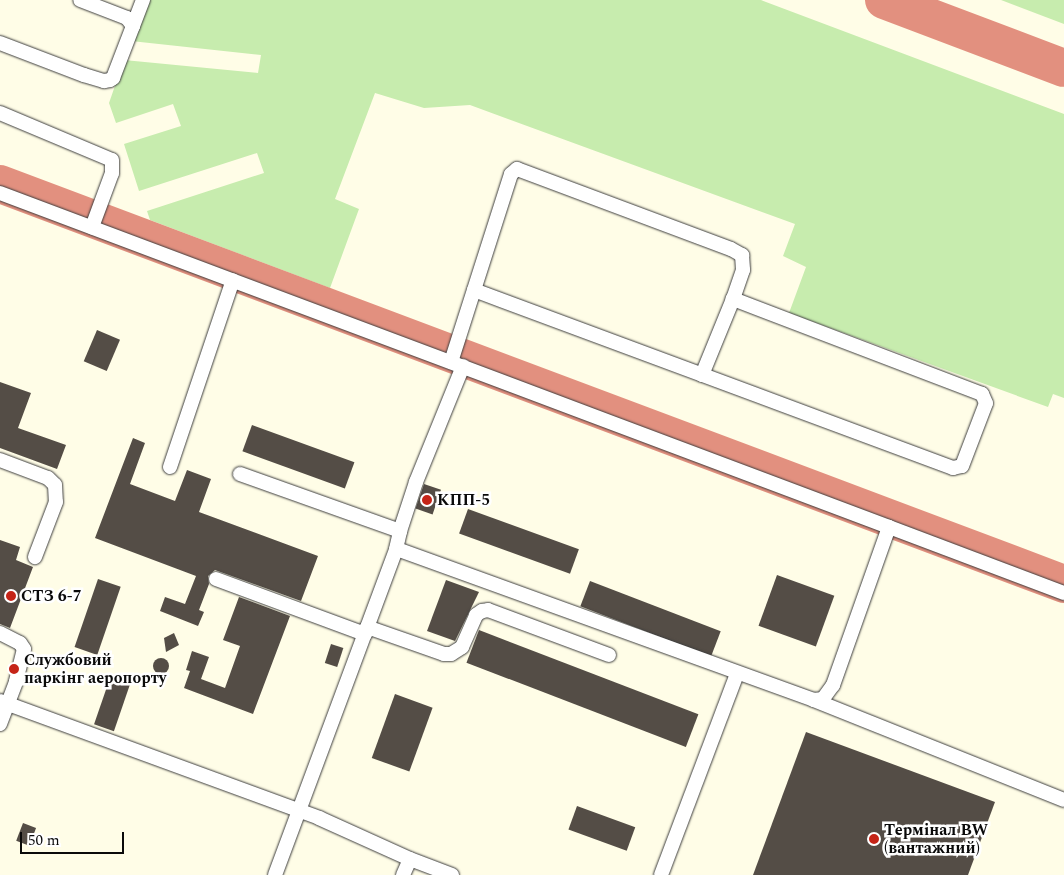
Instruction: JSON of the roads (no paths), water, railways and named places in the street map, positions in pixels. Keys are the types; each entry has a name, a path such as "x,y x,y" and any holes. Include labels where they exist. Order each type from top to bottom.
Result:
{"lane":[{"path":"80,0 127,18 133,26"},
{"path":"0,43 108,82 113,78 143,0"},
{"path":"0,113 103,154 112,160 112,173 92,227"},
{"path":"275,875 396,549 416,482 457,364 474,290 511,174 517,169 738,252 744,260 743,270 734,299 702,375"},
{"path":"0,193 1064,593"},
{"path":"170,467 233,280"},
{"path":"474,290 953,468 960,468 986,403 982,394 734,299"},
{"path":"0,460 48,478 55,485 56,502 35,557"},
{"path":"240,474 400,531"},
{"path":"814,700 822,699 833,685 889,527"},
{"path":"396,549 737,674 814,700 1064,800"},
{"path":"216,580 444,654 451,654 462,647 476,615 488,610 608,655"},
{"path":"0,633 20,643 24,649 16,682 4,702 0,724"},
{"path":"661,875 737,674"},
{"path":"4,702 299,812 452,875"},
{"path":"403,875 410,859"}],"place":[{"name":"КПП-5","path":"427,500"},
{"name":"СТЗ 6-7","path":"11,596"},
{"name":"Службовий паркінг аеропорту","path":"14,669"},
{"name":"Термінал BW (вантажний)","path":"874,839"}]}
